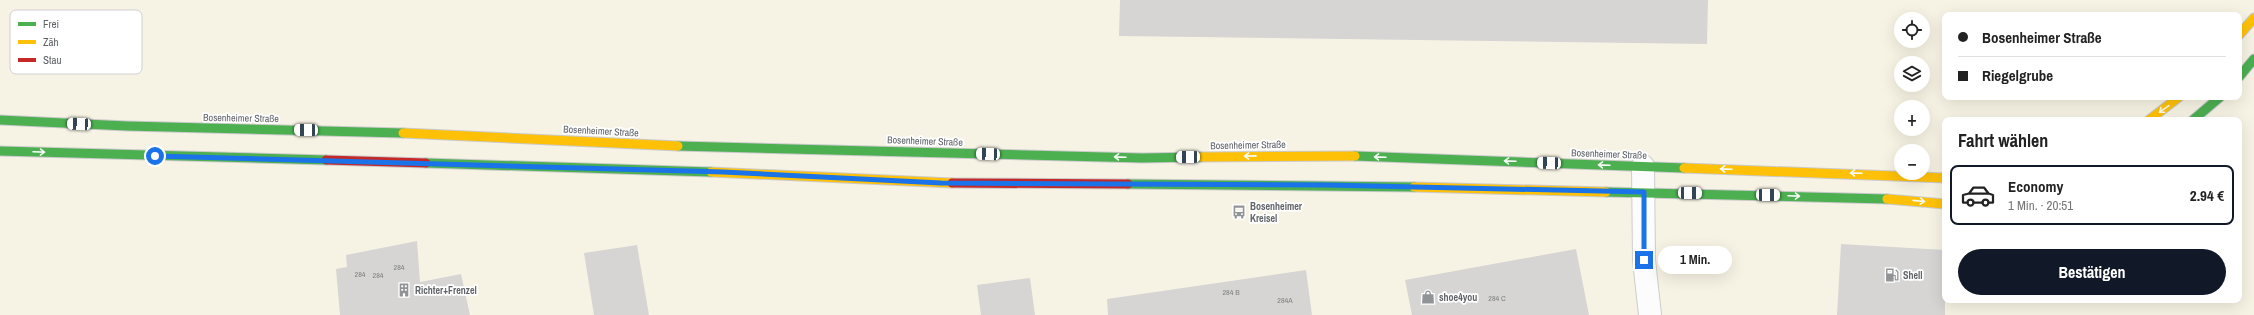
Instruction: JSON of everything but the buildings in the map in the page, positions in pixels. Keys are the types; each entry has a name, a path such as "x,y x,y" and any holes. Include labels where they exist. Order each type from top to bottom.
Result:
{"street":[{"path":"2242,32 2254,18"},
{"path":"2242,74 2254,60"},
{"path":"2152,117 2175,100"},
{"path":"2197,117 2216,100"},
{"name":"Bosenheimer Straße","path":"0,120 127,126 355,131 657,145 1142,158 1328,155 1942,178"},
{"path":"0,151 723,172 941,183 1327,185 1893,199 1942,204"},
{"path":"1643,166 1644,260 1650,315"}],"shaded area":[{"path":"0,0 2254,0 2254,315 0,315"}],"traffic: fast":[{"path":"2242,73 2254,59"},
{"path":"2197,117 2216,100"},
{"path":"0,120 127,126 403,133"},
{"path":"678,146 1142,158 1201,157"},
{"path":"0,151 326,160"},
{"path":"1355,156 1684,168"},
{"path":"426,163 711,172"},
{"path":"1128,184 1414,187"},
{"path":"1606,192 1887,199"}],"traffic: slow":[{"path":"2242,32 2254,18"},
{"path":"2153,117 2175,100"},
{"path":"403,133 678,146"},
{"path":"1201,157 1355,156"},
{"path":"1684,168 1942,178"},
{"path":"711,172 952,183"},
{"path":"1414,187 1606,192"},
{"path":"1887,199 1942,204"}],"traffic: jam":[{"path":"326,160 426,163"},
{"path":"952,183 1128,184"}],"place":[{"name":"Bosenheimer Kreisel","path":"1239,212"},
{"name":"Shell","path":"1892,275"},
{"name":"Richter+Frenzel","path":"404,290"},
{"name":"shoe4you","path":"1428,297"}],"route":[{"path":"155,156 355,160 723,172 941,183 1327,185 1644,192 1644,260"}]}
